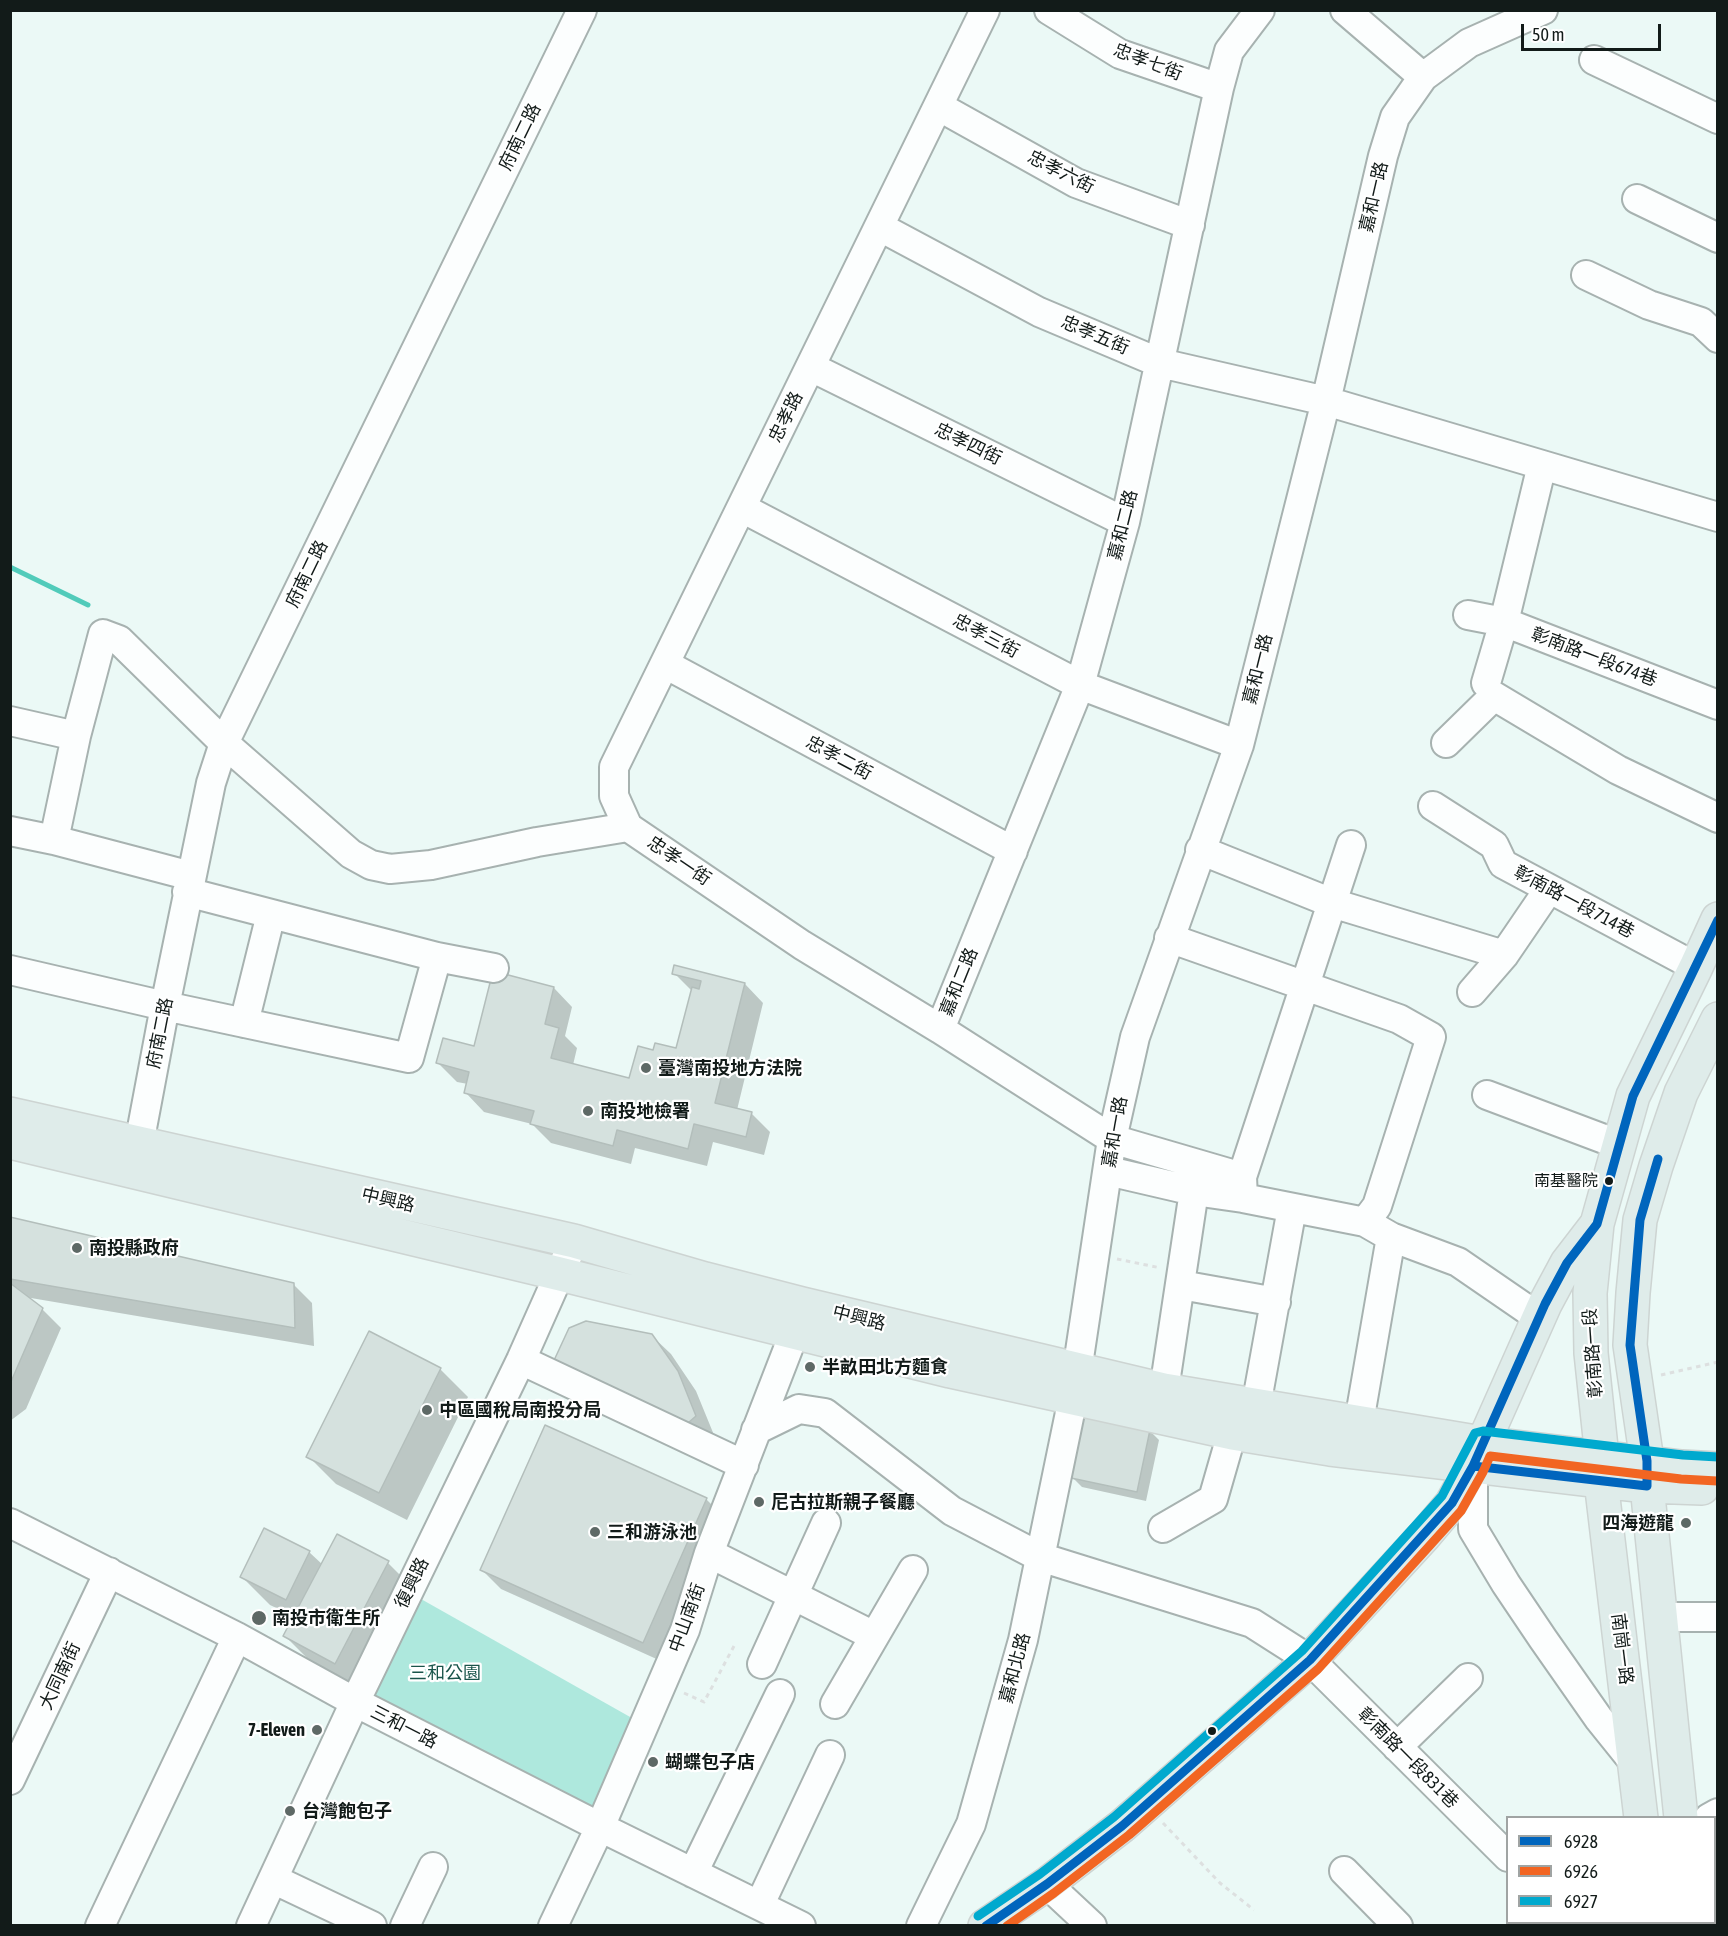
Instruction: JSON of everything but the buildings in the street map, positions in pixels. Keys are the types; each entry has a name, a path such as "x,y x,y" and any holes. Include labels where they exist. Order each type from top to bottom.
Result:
{"main road":[{"name":"彰南路一段","path":"1601,1469 1590,1341 1590,1293 1598,1224 1633,1096 1718,919"},
{"path":"1680,1816 1647,1474 1630,1345 1640,1220 1682,1093 1718,1018"},
{"name":"中興路","path":"10,1114 134,1157 560,1274 798,1317"},
{"name":"中興路","path":"10,1142 134,1157 574,1241 950,1371 1074,1385 1164,1390 1359,1422 1477,1455"},
{"name":"彰南路一段","path":"985,1926 1047,1884 1144,1806 1310,1660 1425,1535 1452,1503 1477,1455 1539,1317 1567,1263 1598,1224"},
{"name":"中興路","path":"1074,1385 1232,1433 1330,1449 1477,1455 1647,1474 1718,1489"},
{"name":"中興路","path":"1647,1474 1682,1467 1718,1469"},
{"name":"南崗一路","path":"1601,1469 1641,1816"}],"street":[{"name":"府南二路","path":"134,1157 189,884 211,783 224,743 582,10"},
{"name":"忠孝路","path":"628,827 614,796 614,767 986,10"},
{"name":"忠孝七街","path":"1049,10 1119,54 1219,88"},
{"name":"嘉和二路","path":"940,1029 1080,685 1125,522 1219,88 1229,51 1260,10"},
{"path":"1345,10 1423,77"},
{"name":"嘉和一路","path":"1074,1385 1112,1139 1135,1037 1168,938 1239,745 1326,401 1383,156 1395,117 1423,77 1469,43 1543,10"},
{"path":"1594,60 1718,119"},
{"name":"忠孝六街","path":"938,106 1076,183 1190,225"},
{"path":"1637,199 1718,238"},
{"name":"忠孝五街","path":"880,227 1039,312 1160,363 1326,401 1718,517"},
{"path":"1586,275 1649,305 1701,322 1718,338"},
{"name":"忠孝四街","path":"811,367 1125,522"},
{"path":"1486,683 1504,622 1542,465"},
{"name":"忠孝三街","path":"742,508 1080,685 1239,745"},
{"name":"彰南路一段674巷","path":"1468,615 1504,622 1718,705"},
{"name":"忠孝一街","path":"76,736 103,634 119,640 224,743 351,854 371,865 390,869 431,865 537,842 628,827 802,945 940,1029 1112,1139 1243,1188"},
{"name":"忠孝二街","path":"665,664 1013,851"},
{"path":"1446,743 1494,696 1618,770 1718,818"},
{"path":"10,721 76,736 54,840"},
{"name":"彰南路一段714巷","path":"1433,806 1494,845 1503,864 1696,967"},
{"path":"10,831 54,840 189,884 271,914 437,957 494,968"},
{"path":"1243,1188 1351,845"},
{"path":"1200,850 1332,903 1504,955"},
{"path":"1472,992 1504,955 1550,889"},
{"path":"244,1023 271,914"},
{"path":"1168,938 1399,1019 1431,1038 1377,1206 1365,1222"},
{"path":"10,970 409,1058 437,957"},
{"path":"1487,1095 1620,1145"},
{"path":"1108,1171 1194,1191 1243,1188 1292,1208 1365,1222 1391,1237 1458,1262 1539,1317"},
{"path":"1164,1390 1194,1191"},
{"path":"1256,1406 1292,1208"},
{"path":"1359,1422 1391,1237"},
{"name":"復興路","path":"251,1926 354,1702 521,1360 574,1241"},
{"path":"1182,1279 1276,1302"},
{"name":"中山南街","path":"553,1926 600,1827 685,1630 709,1553 798,1317"},
{"path":"521,1360 744,1465"},
{"name":"嘉和北路","path":"921,1926 971,1824 1023,1640 1074,1385"},
{"name":"彰南路一段831巷","path":"756,1430 799,1409 825,1413 952,1511 1040,1557 1252,1623 1310,1660 1506,1855"},
{"path":"1163,1528 1213,1499 1232,1433"},
{"path":"1477,1455 1473,1529 1506,1584 1599,1719 1636,1765"},
{"name":"三和一路","path":"10,1523 237,1637 354,1702 780,1918"},
{"path":"762,1664 826,1523"},
{"path":"709,1553 793,1593 874,1636"},
{"path":"835,1704 913,1570"},
{"name":"大同南街","path":"10,1780 109,1572"},
{"path":"1660,1617 1718,1617"},
{"path":"100,1926 237,1637"},
{"path":"1397,1747 1468,1678"},
{"path":"693,1873 780,1694"},
{"path":"780,1918 830,1755"},
{"path":"405,1926 433,1867"},
{"path":"1344,1871 1398,1926"},
{"path":"273,1879 372,1926"},
{"path":"1047,1884 1092,1926"}],"path":[{"path":"1095,1255 1182,1279"},
{"path":"1636,1381 1718,1362"},
{"path":"662,1683 704,1702 734,1646"},
{"path":"1144,1806 1178,1836 1220,1883 1254,1910"}],"green space":[{"name":"三和公園","path":"421,1599 639,1722 597,1815 373,1694"}],"waterway":[{"path":"10,567 88,605"}],"transit line":[{"name":"6928","path":"986,1926 1047,1884 1122,1826 1310,1660 1452,1503 1473,1466 1545,1304 1567,1263 1597,1224 1633,1096 1718,920"},
{"name":"6928","path":"1473,1466 1647,1486 1647,1461 1630,1345 1640,1220 1658,1159"},
{"name":"6927","path":"978,1916 1040,1874 1114,1817 1302,1651 1442,1496 1475,1433 1483,1431 1683,1455 1718,1457"},
{"name":"6926","path":"1007,1926 1129,1835 1318,1669 1461,1511 1490,1456 1681,1479 1717,1481"}],"place":[{"name":"臺灣南投地方法院","path":"646,1068"},
{"name":"南投地檢署","path":"588,1111"},
{"name":"南基醫院","path":"1609,1181"},
{"name":"南投縣政府","path":"77,1248"},
{"name":"半畝田北方麵食","path":"810,1367"},
{"name":"中區國稅局南投分局","path":"427,1410"},
{"name":"尼古拉斯親子餐廳","path":"759,1502"},
{"name":"四海遊龍","path":"1686,1523"},
{"name":"三和游泳池","path":"595,1532"},
{"name":"南投市衛生所","path":"259,1618"},
{"name":"7-Eleven","path":"317,1730"},
{"name":"蝴蝶包子店","path":"653,1762"},
{"name":"台灣飽包子","path":"290,1811"}]}
